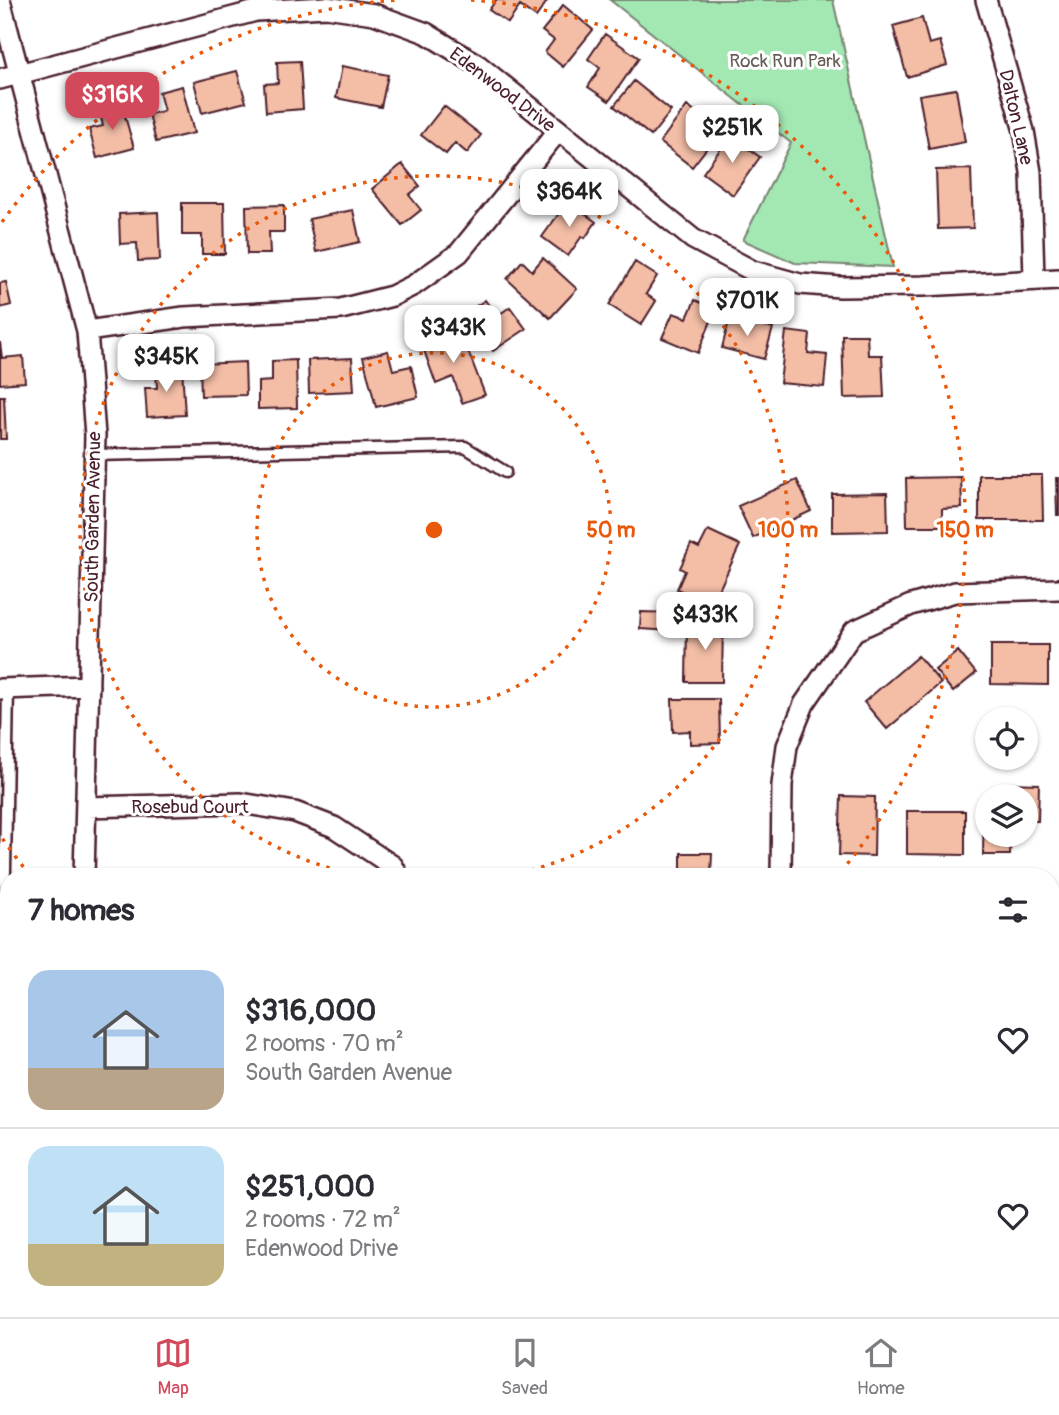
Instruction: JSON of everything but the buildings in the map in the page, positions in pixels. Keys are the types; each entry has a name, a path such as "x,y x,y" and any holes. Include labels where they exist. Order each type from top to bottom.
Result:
{"street":[{"name":"South Garden Avenue","path":"0,0 87,331 92,376 94,455 84,868"},
{"name":"Dalton Lane","path":"986,0 1024,131 1031,172 1034,279"},
{"name":"Edenwood Drive","path":"0,79 256,11 326,7 374,14 426,33 478,65 693,239 753,271 800,284 840,288 1059,279"},
{"path":"87,331 184,317 341,309 391,296 414,285 459,253 558,131"},
{"path":"781,868 782,785 788,746 804,704 854,631 911,605 955,592 1059,589"},
{"path":"4,688 89,686"},
{"name":"Rosebud Court","path":"86,807 240,803 295,812 334,827 394,868"}],"lane":[{"path":"94,455 465,447 505,472"},
{"path":"2,868 4,688"}],"green space":[{"name":"Rock Run Park","path":"610,0 833,0 893,267 795,263 743,240 791,143"}]}
